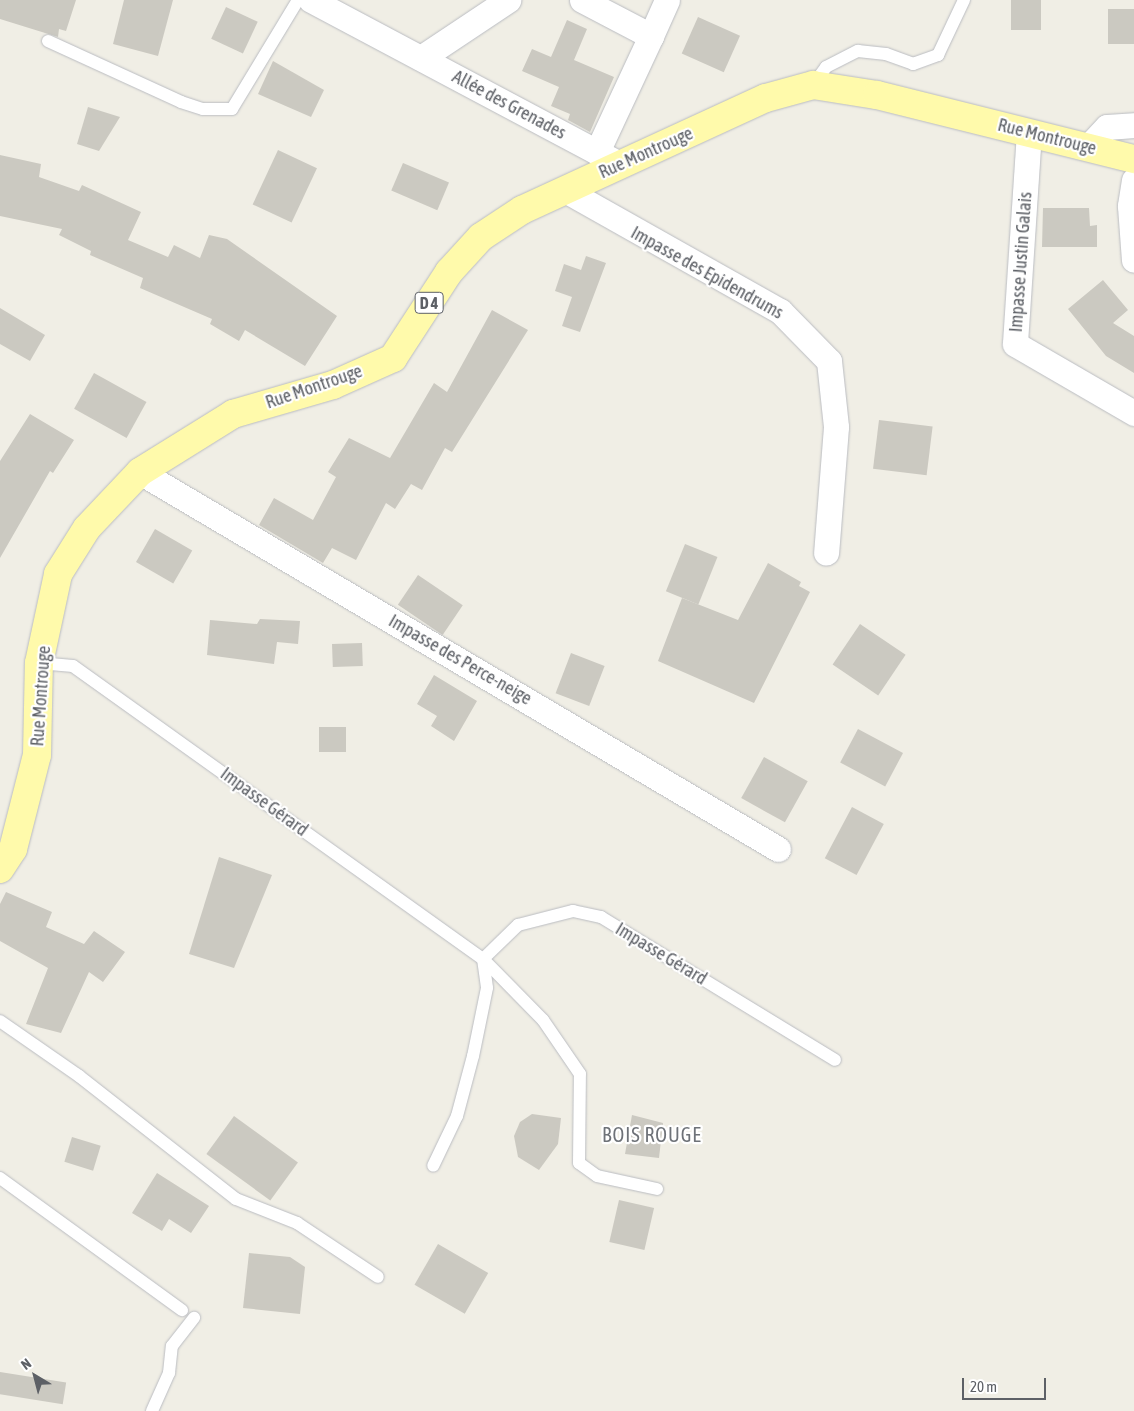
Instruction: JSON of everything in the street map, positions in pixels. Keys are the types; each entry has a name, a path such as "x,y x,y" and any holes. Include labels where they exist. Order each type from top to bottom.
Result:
{"main road":[{"name":"Rue Montrouge","path":"0,869 13,849 36,756 39,664 58,574 87,528 140,472 233,414 334,385 393,358 448,272 481,237 565,190 620,164 766,98 813,85 877,95 1089,146 1134,159"}],"street":[{"name":"Allée des Grenades","path":"311,0 620,164"},
{"path":"421,58 508,0"},
{"path":"582,0 651,36"},
{"path":"597,152 667,0"},
{"path":"1089,146 1107,127 1134,125"},
{"name":"Impasse Justin Galais","path":"1029,132 1016,344 1134,413"},
{"path":"1134,180 1130,206 1134,260"},
{"name":"Impasse des Epidendrums","path":"565,190 780,311 829,360 836,427 826,553"},
{"name":"Impasse des Perce-neige","path":"140,472 778,849"}],"lane":[{"path":"48,41 181,102 204,109 232,108 298,0"},
{"path":"813,85 826,67 858,51 886,54 913,64 938,55 964,0"},
{"name":"Impasse Gérard","path":"39,664 74,666 484,959 543,1020 580,1074 579,1163 597,1176 657,1189"},
{"name":"Impasse Gérard","path":"484,959 518,925 541,916 573,911 601,918 835,1060"},
{"path":"433,1166 456,1116 473,1056 487,988 484,959"},
{"path":"0,1021 79,1076 236,1200 297,1223 378,1277"},
{"path":"0,1178 182,1310"},
{"path":"152,1411 169,1373 172,1346 194,1318"}],"building":[{"path":"0,0 76,0 66,31 59,29 58,37 0,19"},
{"path":"124,0 173,0 158,56 113,44"},
{"path":"1011,0 1041,0 1041,30 1011,30"},
{"path":"226,7 258,22 243,54 211,39"},
{"path":"1108,9 1134,9 1134,44 1108,44"},
{"path":"698,17 740,36 724,72 682,54"},
{"path":"567,20 587,29 574,60 614,77 590,132 568,120 570,114 551,106 559,87 522,71 532,49 551,57"},
{"path":"273,61 324,90 311,117 258,94"},
{"path":"88,107 120,117 99,151 77,144"},
{"path":"278,150 317,168 292,223 253,204"},
{"path":"0,155 41,164 39,177 79,191 82,185 141,212 128,240 168,257 174,245 200,258 209,235 227,239 337,316 305,366 245,330 239,341 210,324 212,319 140,288 143,278 90,255 91,251 59,235 62,229 0,216"},
{"path":"403,163 449,183 437,210 391,191"},
{"path":"1043,208 1089,208 1090,226 1097,225 1097,247 1042,247"},
{"path":"586,256 606,263 580,332 562,326 572,297 555,291 564,264 581,270"},
{"path":"1103,280 1128,310 1113,323 1134,336 1134,373 1106,356 1068,309"},
{"path":"0,308 45,335 30,361 0,344"},
{"path":"492,310 528,330 452,452 445,448 422,490 411,484 395,509 386,503 356,560 332,548 323,563 259,525 274,498 313,520 336,477 328,472 349,438 390,458 434,383 447,392"},
{"path":"94,373 146,402 127,438 74,409"},
{"path":"30,414 74,440 53,473 50,471 0,558 0,461"},
{"path":"879,420 933,427 927,475 873,469"},
{"path":"155,529 192,550 173,583 136,562"},
{"path":"685,544 717,557 698,604 666,591"},
{"path":"768,563 801,582 799,586 810,592 754,703 658,661 682,598 738,620"},
{"path":"418,575 463,605 443,635 398,605"},
{"path":"260,619 300,621 298,644 277,642 274,664 207,655 210,620 257,624"},
{"path":"860,624 906,655 878,695 833,665"},
{"path":"362,643 363,666 333,667 332,644"},
{"path":"571,653 605,666 589,706 556,693"},
{"path":"434,675 477,701 454,741 431,726 437,716 417,704"},
{"path":"319,727 346,727 346,752 319,752"},
{"path":"858,729 903,753 885,786 840,763"},
{"path":"764,757 808,781 785,822 741,798"},
{"path":"852,807 884,824 857,875 825,858"},
{"path":"219,857 272,875 234,968 189,954"},
{"path":"6,892 52,912 46,927 84,944 94,931 125,952 103,982 89,972 61,1033 26,1024 48,968 0,941 0,904"},
{"path":"532,1114 561,1118 558,1144 539,1170 518,1157 514,1136 520,1122"},
{"path":"632,1115 663,1123 659,1158 625,1154"},
{"path":"234,1116 298,1162 270,1200 206,1154"},
{"path":"72,1137 101,1146 93,1171 64,1162"},
{"path":"157,1173 209,1206 191,1233 169,1219 162,1231 132,1213"},
{"path":"619,1200 654,1208 644,1250 609,1242"},
{"path":"438,1244 488,1273 465,1314 414,1285"},
{"path":"249,1253 290,1257 305,1267 300,1314 243,1308"},
{"path":"0,1372 66,1382 63,1404 0,1394"}],"district":[{"name":"BOIS ROUGE","path":"652,1134"}]}
